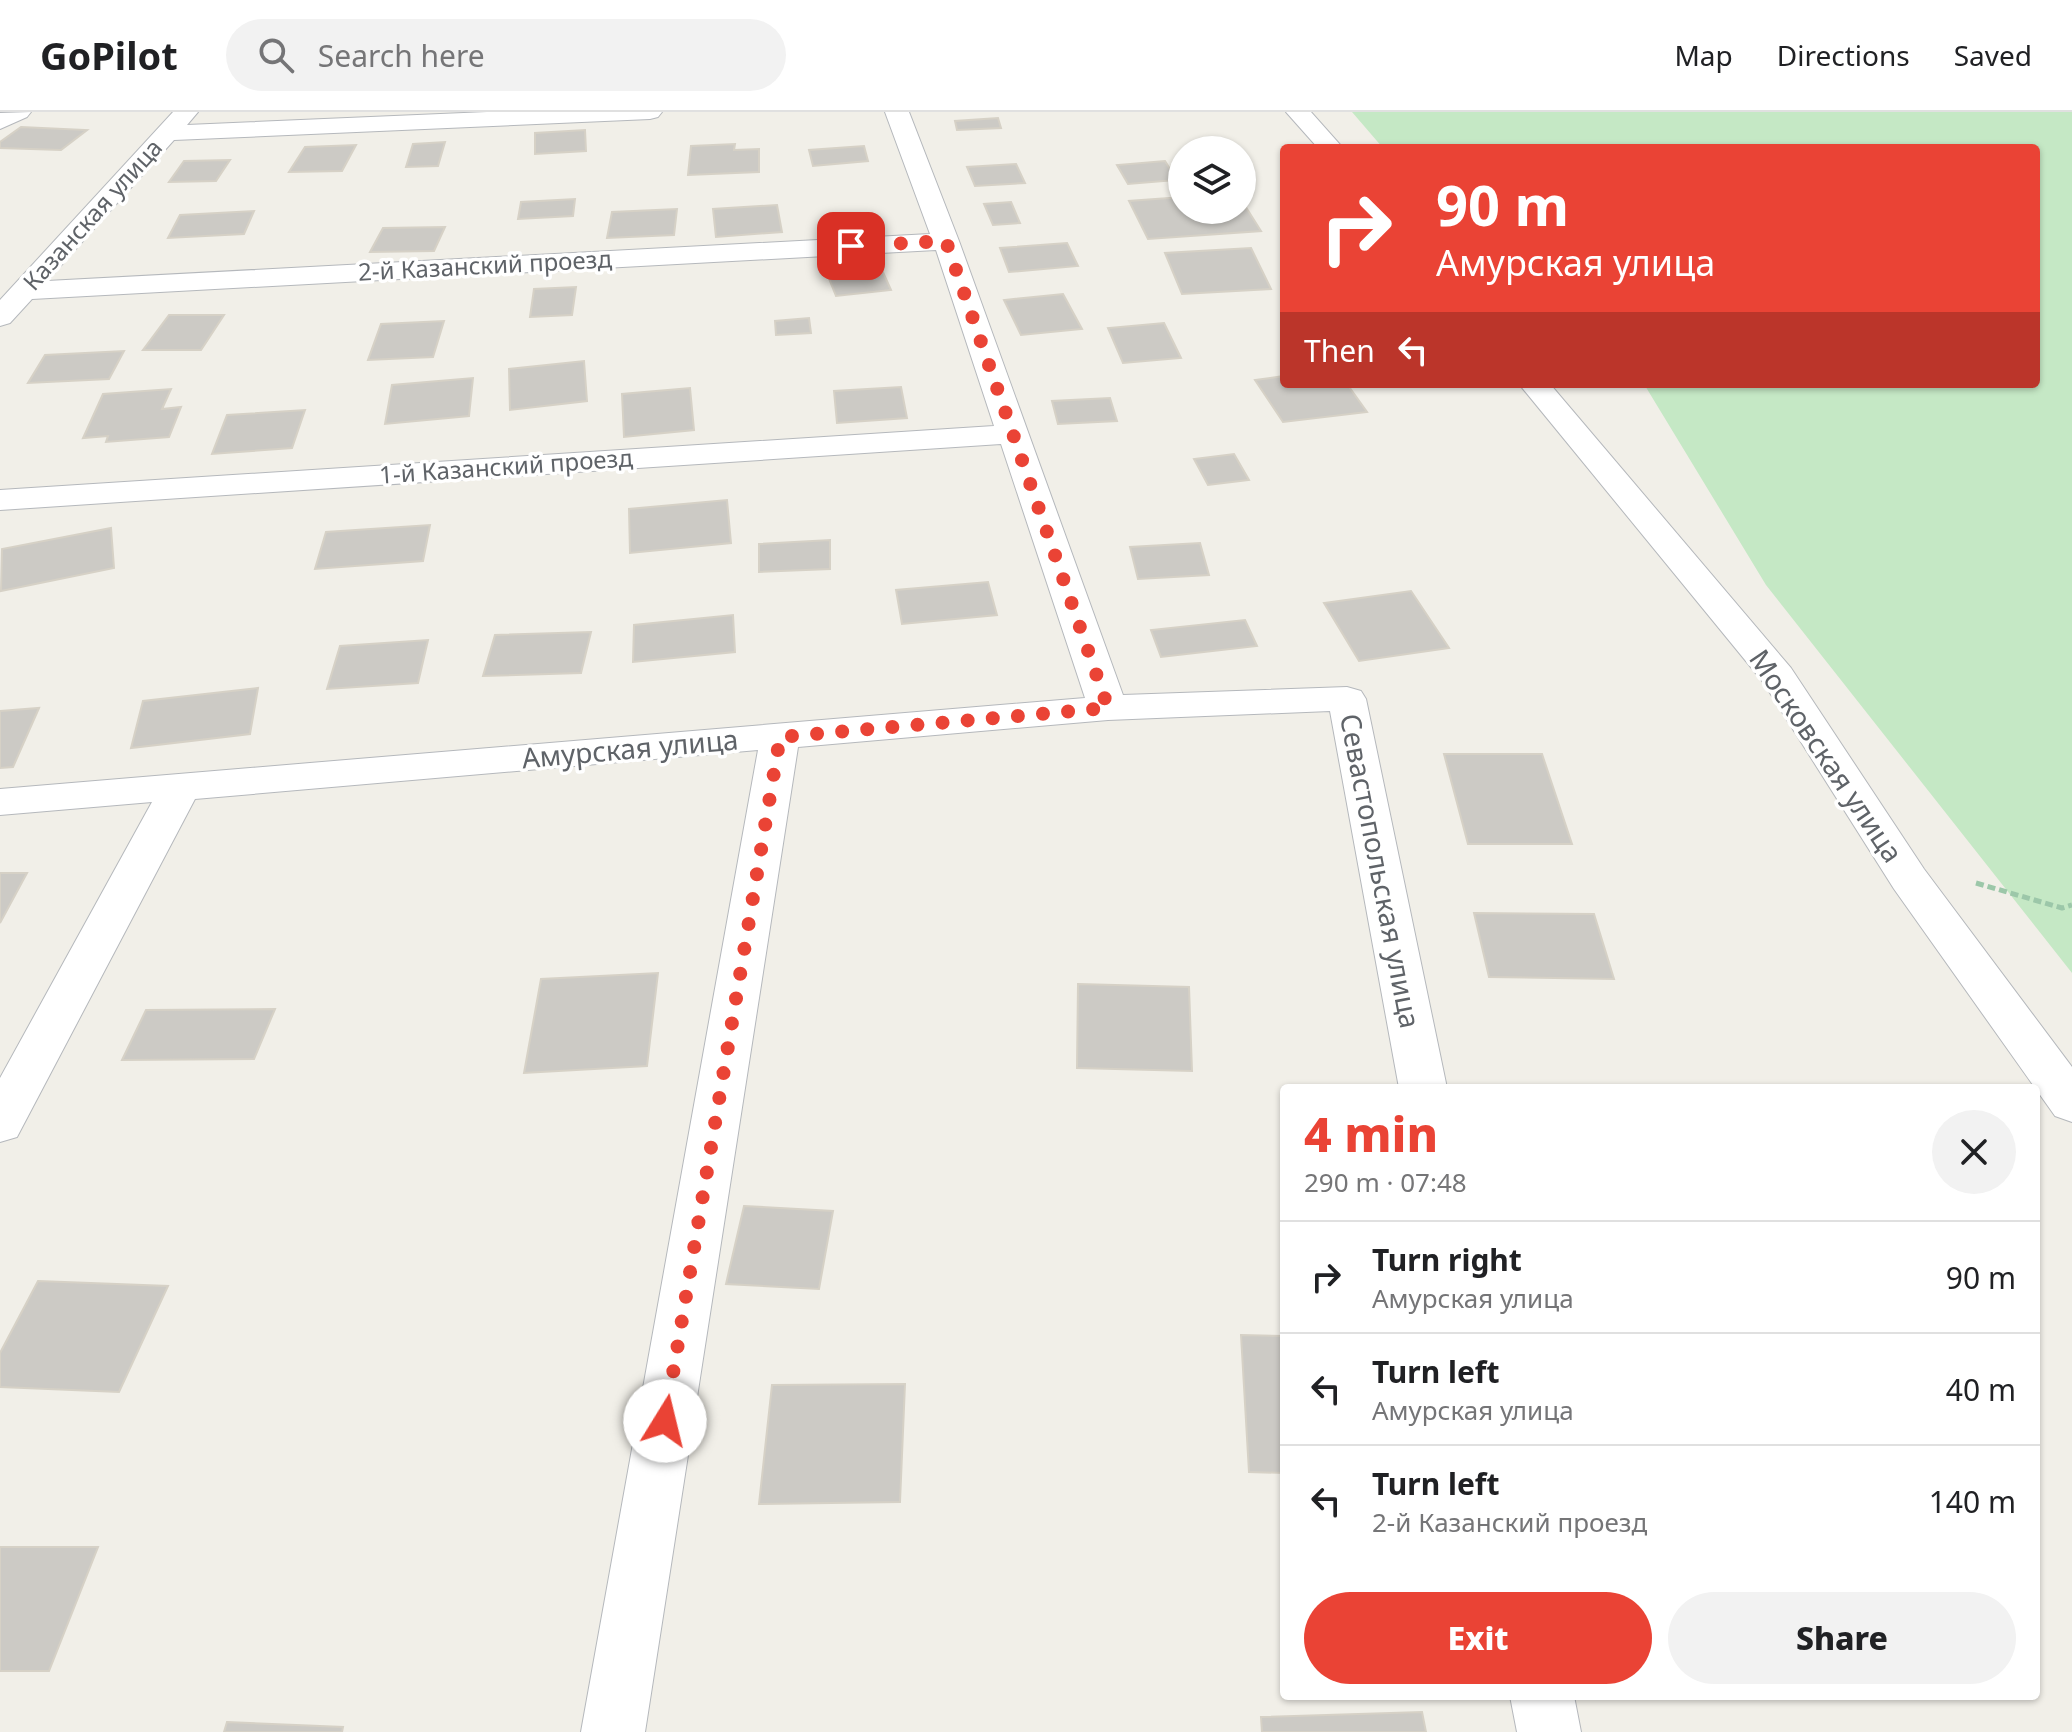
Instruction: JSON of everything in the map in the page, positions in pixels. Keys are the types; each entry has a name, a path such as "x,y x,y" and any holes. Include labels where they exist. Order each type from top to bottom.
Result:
{"street":[{"path":"0,122 19,112"},
{"name":"Казанская улица","path":"0,317 186,112"},
{"path":"168,133 650,112"},
{"path":"897,112 946,241 1108,708"},
{"path":"1298,112 1327,144"},
{"name":"2-й Казанский проезд","path":"25,291 946,241"},
{"name":"Московская улица","path":"1537,388 1778,676 1909,879 2072,1103"},
{"name":"1-й Казанский проезд","path":"0,500 1012,434"},
{"name":"Севастопольская улица","path":"1108,708 1347,699 1422,1084"},
{"name":"Амурская улица","path":"0,802 1108,708"},
{"path":"613,1732 780,737"},
{"path":"0,1123 180,788"},
{"path":"1543,1700 1549,1732"}],"path":[{"path":"1909,879 1946,874 2062,908 2072,905"}],"green space":[{"path":"1352,112 2072,112 2072,973 1766,585 1646,388 2040,388 2040,144 1380,144"}],"building":[{"path":"998,118 1001,128 957,130 955,121"},
{"path":"21,127 87,130 61,150 0,148 0,142"},
{"path":"585,130 586,151 535,154 535,133"},
{"path":"445,142 438,166 406,167 413,144"},
{"path":"735,144 734,150 759,149 759,172 688,175 691,146"},
{"path":"356,145 342,171 289,172 305,147"},
{"path":"864,146 868,161 813,166 809,150"},
{"path":"230,160 216,181 169,182 184,161"},
{"path":"1165,161 1168,181 1128,184 1117,165"},
{"path":"1016,164 1025,183 975,186 967,167"},
{"path":"1168,198 1168,224 1256,223 1261,231 1148,239 1129,201"},
{"path":"575,199 573,216 518,219 521,202"},
{"path":"1011,202 1020,223 993,225 984,204"},
{"path":"777,205 782,232 716,237 713,209"},
{"path":"677,209 674,235 607,238 612,212"},
{"path":"254,211 244,234 168,238 180,215"},
{"path":"445,227 434,251 370,252 383,228"},
{"path":"1067,243 1078,266 1009,272 1000,248"},
{"path":"1251,248 1271,289 1182,294 1165,253"},
{"path":"882,270 891,290 836,296 828,276"},
{"path":"576,287 572,315 530,317 534,289"},
{"path":"1063,294 1082,329 1021,335 1004,300"},
{"path":"169,315 224,315 201,350 143,350"},
{"path":"809,318 811,333 776,335 775,321"},
{"path":"444,321 433,357 368,360 381,324"},
{"path":"1164,323 1181,358 1123,363 1108,328"},
{"path":"124,351 109,379 28,383 45,355"},
{"path":"584,361 587,401 510,410 509,369"},
{"path":"1280,377 1280,388 1350,388 1367,412 1283,422 1255,380"},
{"path":"473,378 469,416 385,424 392,385"},
{"path":"901,387 907,418 837,423 834,391"},
{"path":"690,388 694,430 624,437 622,394"},
{"path":"171,389 162,409 181,407 169,437 106,442 108,436 83,438 103,394"},
{"path":"1110,398 1117,421 1058,424 1052,401"},
{"path":"305,410 292,448 212,454 227,415"},
{"path":"1234,454 1249,480 1208,485 1194,459"},
{"path":"727,500 731,543 630,553 629,509"},
{"path":"430,525 423,561 315,569 326,532"},
{"path":"111,528 114,568 1,591 2,549"},
{"path":"830,540 830,569 759,572 759,544"},
{"path":"1200,543 1209,575 1138,579 1130,547"},
{"path":"988,582 997,615 902,624 896,590"},
{"path":"1411,591 1449,648 1359,661 1324,603"},
{"path":"733,615 735,652 633,662 634,625"},
{"path":"1245,620 1257,646 1161,657 1151,630"},
{"path":"591,632 581,673 483,676 495,635"},
{"path":"428,640 418,683 327,689 340,646"},
{"path":"258,688 250,734 131,748 143,701"},
{"path":"39,708 13,767 0,768 0,711"},
{"path":"1444,754 1542,754 1572,844 1468,844"},
{"path":"0,873 27,873 0,923"},
{"path":"1474,913 1594,914 1614,979 1489,977"},
{"path":"658,973 647,1066 524,1073 541,979"},
{"path":"1078,984 1189,987 1192,1071 1077,1068"},
{"path":"275,1009 254,1059 122,1060 146,1010"},
{"path":"744,1206 833,1211 819,1289 726,1284"},
{"path":"38,1281 168,1286 119,1392 0,1387 0,1353"},
{"path":"1241,1335 1280,1336 1280,1473 1249,1472"},
{"path":"905,1384 900,1502 759,1504 772,1385"},
{"path":"0,1547 98,1547 49,1671 0,1671"},
{"path":"1422,1712 1426,1732 1262,1732 1261,1717"},
{"path":"227,1722 343,1727 342,1732 224,1732"}],"route":[{"path":"665,1421 780,737 1108,708 946,241 851,246"}]}
